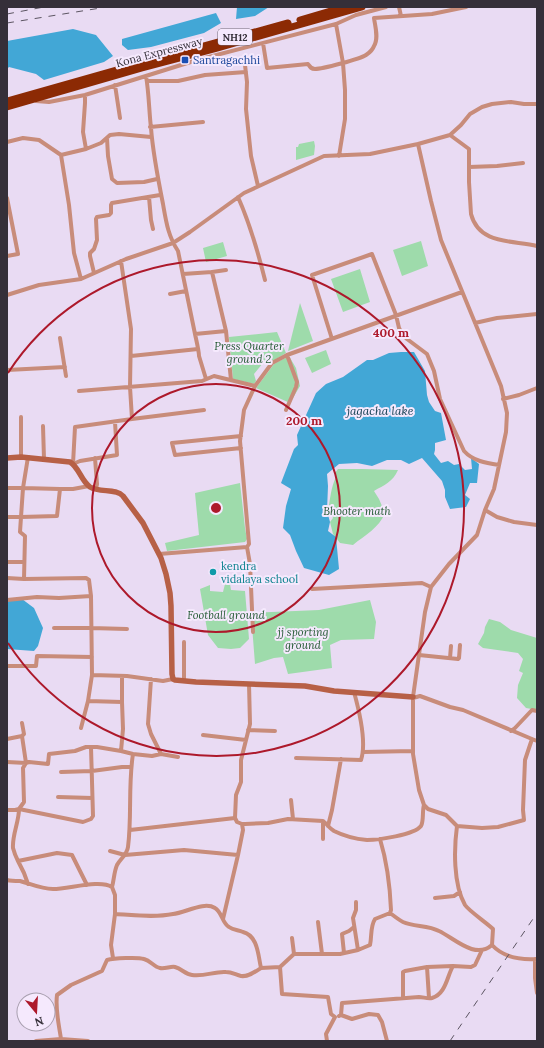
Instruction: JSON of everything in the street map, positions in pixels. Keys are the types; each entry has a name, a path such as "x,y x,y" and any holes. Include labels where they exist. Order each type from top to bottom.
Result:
{"highway":[{"name":"Kona Expressway","path":"7,107 124,70 344,7"},
{"name":"Kona Expressway","path":"7,102 362,7"}],"main road":[{"path":"7,458 21,457 67,461 73,464 89,486 96,489 121,493 143,523 159,554 166,574 171,606 173,679 177,681 305,686 334,691 413,697"}],"street":[{"path":"27,101 49,102 85,95 197,60 336,24 356,15 386,7"},
{"path":"399,7 402,16"},
{"path":"263,42 267,68 308,64 314,69 343,63 365,56 377,41 374,18 432,14 466,7"},
{"path":"336,24 343,63 345,90 345,119 339,156"},
{"path":"245,65 247,82 246,109 251,156 258,186"},
{"path":"147,81 178,81 205,75 246,72"},
{"path":"146,76 151,137 160,195 166,223 173,243 178,251 198,349 206,379"},
{"path":"115,85 120,118"},
{"path":"85,95 83,132 86,149"},
{"path":"7,295 39,285 81,279 121,261 173,243 238,197 258,186 324,156 370,154 418,144 450,135 470,114 487,105 511,102 537,104"},
{"path":"150,127 203,122"},
{"path":"61,155 86,149 101,143 110,135 119,134 151,137"},
{"path":"450,135 468,147 471,214 479,229 484,234 500,240 537,246"},
{"path":"7,142 23,138 39,140 61,155 69,205 74,253 81,279"},
{"path":"107,138 112,179 117,183 144,182 157,179"},
{"path":"249,684 250,724 241,760 241,782 236,795 235,818 237,822 242,824 268,823 288,819 323,821 334,831 368,840 403,835 419,828 422,825 424,805 419,790 413,751 413,697 425,612 431,587 449,564 477,535 494,489 506,432 507,413 501,386 441,240 418,144"},
{"path":"469,167 523,163"},
{"path":"94,273 90,253 94,249 97,240 96,217 109,215 111,213 112,203 160,195"},
{"path":"148,197 153,229"},
{"path":"238,197 257,249 265,280"},
{"path":"7,198 18,254 7,256"},
{"path":"332,339 312,275 372,254 402,334 427,354 434,371 440,399 464,451 469,457 482,462 499,465"},
{"path":"121,261 131,329 130,387 132,420"},
{"path":"183,274 226,270"},
{"path":"212,272 226,330 231,380"},
{"path":"170,294 186,291"},
{"path":"253,632 250,564 247,547 249,544 241,436 244,410 255,386 272,363 288,355 462,292"},
{"path":"475,323 497,318 537,314"},
{"path":"195,334 226,330"},
{"path":"60,338 66,376"},
{"path":"131,356 198,349"},
{"path":"286,410 297,382 288,355"},
{"path":"7,370 65,367"},
{"path":"78,391 202,381 214,376 255,386"},
{"path":"503,398 519,395 537,388"},
{"path":"115,422 116,455 80,461 73,464 75,427 204,410"},
{"path":"21,418 21,457"},
{"path":"43,426 44,459"},
{"path":"241,436 172,443 175,455 241,448"},
{"path":"24,579 25,536 20,532 23,488 28,458"},
{"path":"95,458 96,489"},
{"path":"7,488 73,489 89,486"},
{"path":"7,517 57,516 60,489"},
{"path":"485,510 497,517 514,522 537,525"},
{"path":"159,554 247,547"},
{"path":"7,562 24,562"},
{"path":"7,578 86,578 89,580 92,675 88,701 81,728"},
{"path":"312,589 422,583 431,587"},
{"path":"7,600 90,596"},
{"path":"54,628 127,629"},
{"path":"184,642 184,681"},
{"path":"419,656 459,658 460,645"},
{"path":"450,658 452,646"},
{"path":"7,666 36,666 37,656 92,657"},
{"path":"92,675 122,676 163,681 173,679"},
{"path":"121,751 123,729 122,676"},
{"path":"151,679 148,724 160,754"},
{"path":"296,758 361,760 364,744 354,692"},
{"path":"413,697 420,696 463,710 537,741"},
{"path":"88,701 122,702"},
{"path":"510,730 515,728 532,710 537,711"},
{"path":"22,723 24,734 22,736 26,763 23,768 24,802 19,809 13,849 28,884"},
{"path":"248,730 275,731"},
{"path":"203,735 246,740"},
{"path":"7,739 22,736"},
{"path":"424,805 428,809 446,815 457,826 482,828 498,827 524,820 525,760 532,739"},
{"path":"7,762 48,764 49,754 75,751 86,747 108,748 134,754 152,756 160,754 178,757"},
{"path":"7,810 19,809 83,822 91,820 93,816 91,747"},
{"path":"363,752 413,751"},
{"path":"113,958 111,945 115,914 115,895 112,887 116,867 128,850 130,830 131,767 134,754"},
{"path":"328,826 341,759"},
{"path":"61,772 92,771 131,767"},
{"path":"58,796 92,798"},
{"path":"291,800 293,819"},
{"path":"130,830 235,818"},
{"path":"323,821 323,839"},
{"path":"223,919 243,830 242,824"},
{"path":"457,826 454,842 455,870 460,892 466,906 493,929 492,945 497,950 511,956 525,959 536,959 535,978 537,993"},
{"path":"380,839 385,855 390,888 390,913"},
{"path":"110,851 125,855 184,850 238,855"},
{"path":"18,861 57,853 72,855 87,885"},
{"path":"7,880 19,881 37,887 53,889 108,884 112,887"},
{"path":"435,898 454,896 460,892"},
{"path":"356,902 356,910 353,918 358,950"},
{"path":"115,914 150,916 174,914 209,906 215,908 227,926 233,930 251,935 254,940 261,968"},
{"path":"61,1039 56,995 71,985 102,971 107,960 113,958 143,959 150,962 155,967 162,969 174,967 192,975 226,972 242,976 249,975 261,968 280,967 294,954 340,954 358,950 370,945 372,924 374,919 390,913"},
{"path":"390,913 403,922 438,930 464,946 482,950 489,948 492,945"},
{"path":"318,922 322,954"},
{"path":"344,953 342,934 354,927"},
{"path":"292,938 294,954"},
{"path":"403,998 403,972 405,970 427,967 473,967 482,950"},
{"path":"341,1015 342,1003 419,997 432,998 442,990 447,983 453,966"},
{"path":"280,967 282,994 328,997 331,1014 335,1017"},
{"path":"427,967 429,998"},
{"path":"327,1041 326,1034 335,1017 341,1015 352,1019 369,1014 378,1015 382,1022 387,1041"},
{"path":"36,1041 61,1039 88,1041"}],"green space":[{"path":"314,141 314,155 296,160 296,147 298,147 299,144"},
{"path":"421,241 428,266 402,276 393,250"},
{"path":"223,242 227,256 206,262 203,248"},
{"path":"360,269 370,302 343,312 331,279"},
{"path":"300,303 313,341 288,351"},
{"name":"Press Quarter ground 2","path":"277,332 286,353 268,364 263,363 254,374 256,381 254,384 233,379 229,337"},
{"path":"326,350 331,364 312,373 305,358"},
{"path":"289,356 296,368 300,386 290,403 256,388 274,364"},
{"name":"Bhooter math","path":"338,469 398,470 391,480 374,491 385,513 379,523 353,545 340,543 333,534 330,522 333,518 328,511 336,477 335,473"},
{"path":"240,483 247,539 245,542 167,551 165,543 199,535 195,493"},
{"name":"Football ground","path":"225,584 230,584 231,590 245,591 249,639 240,648 218,648 208,635 200,589 210,585 210,591 223,592"},
{"name":"jj sporting ground","path":"370,600 376,622 374,639 341,640 330,645 332,668 288,674 283,657 274,658 255,664 251,613 319,610"},
{"path":"489,619 500,622 511,630 537,638 537,710 526,708 517,698 518,685 523,673 519,671 523,659 518,653 483,648 478,644"}],"water":[{"path":"237,7 269,7 255,16 236,19"},
{"path":"216,13 221,23 204,33 151,47 128,50 122,45 122,39"},
{"path":"73,29 96,35 113,56 104,62 44,80 36,74 9,67 7,69 7,41"},
{"name":"jagacha lake","path":"414,352 425,371 429,402 435,411 441,413 446,440 435,443 434,454 441,463 448,461 454,465 459,464 465,470 472,469 471,458 479,464 477,483 470,483 465,495 470,499 466,507 450,509 445,497 445,490 442,481 422,458 409,464 401,460 387,460 372,466 357,463 339,464 327,474 327,511 330,522 328,531 336,537 339,569 329,575 304,568 290,535 283,528 286,506 291,489 281,483 294,449 298,445 297,435 316,393 326,384 343,377 367,360 373,360 389,353"},
{"path":"22,599 34,608 43,628 38,646 34,651 7,649 7,601"}],"railway":[{"path":"7,14 44,7"},
{"path":"7,23 107,7"},
{"path":"450,1041 537,913"}],"place":[{"name":"Santragachhi","path":"185,60"},
{"name":"kendra vidalaya school","path":"213,572"}]}
